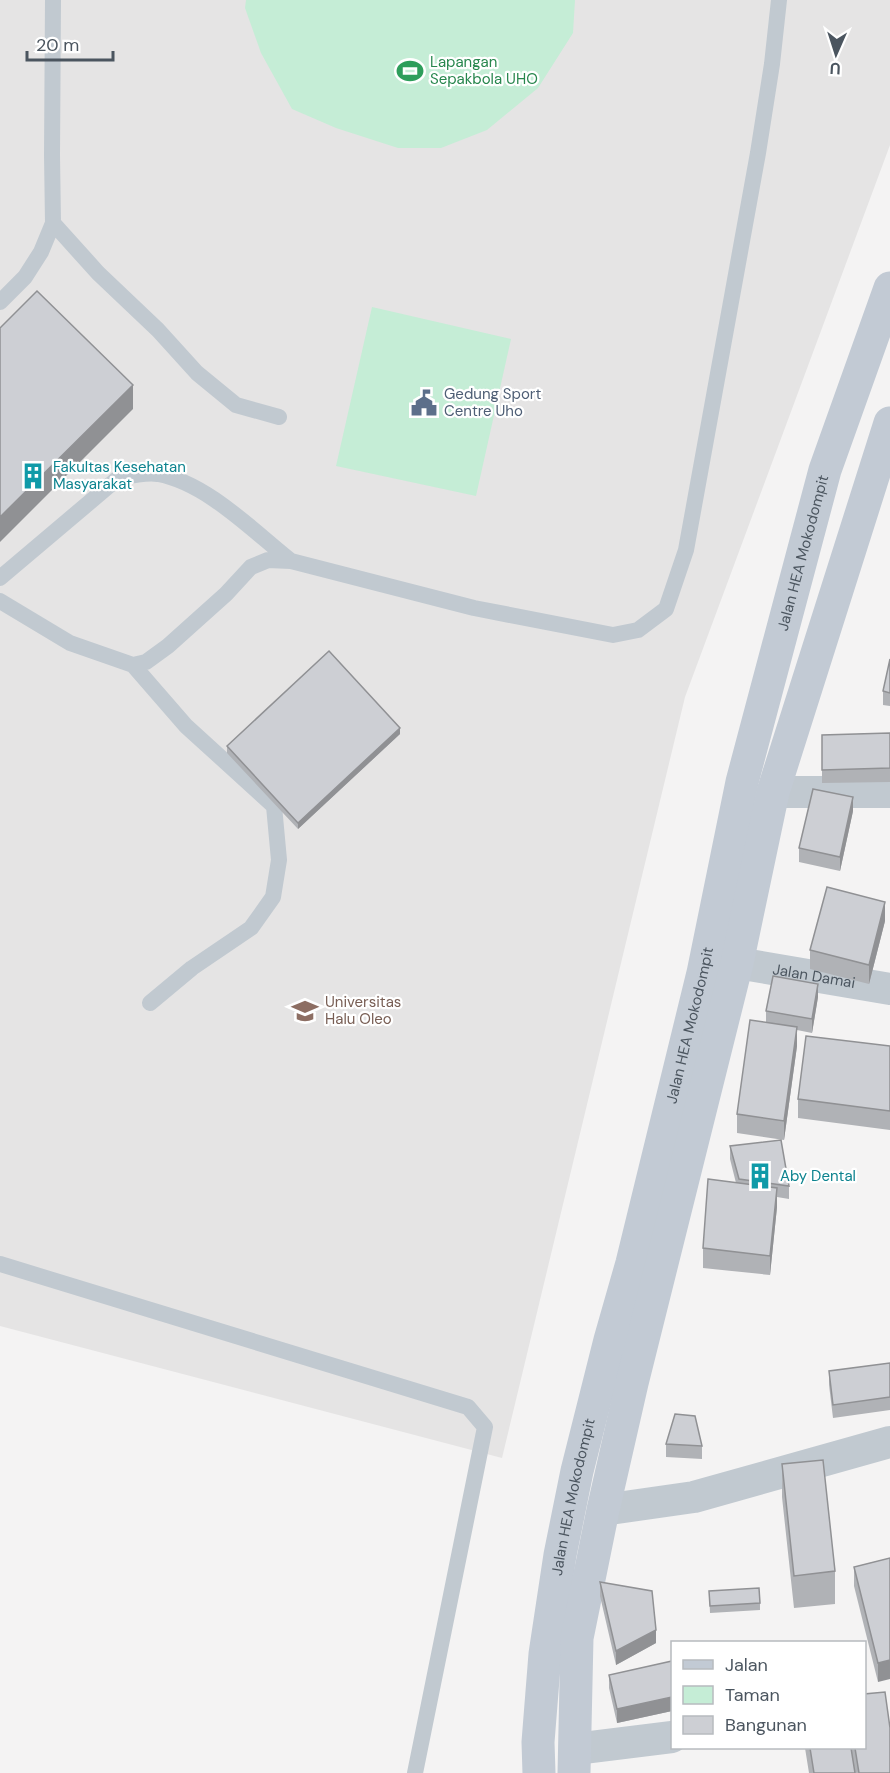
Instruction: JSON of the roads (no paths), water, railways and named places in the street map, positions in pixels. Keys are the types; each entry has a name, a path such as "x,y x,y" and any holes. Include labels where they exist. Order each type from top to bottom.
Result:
{"street":[{"name":"Jalan HEA Mokodompit","path":"539,1773 538,1742 545,1654 560,1555 577,1472 632,1263 703,973 742,782 823,477 890,288"},
{"name":"Jalan HEA Mokodompit","path":"574,1761 577,1638 632,1383 737,963 773,792 881,478 890,423"},
{"path":"823,477 881,478"},
{"path":"773,792 890,792"},
{"name":"Jalan Damai","path":"737,963 890,989"},
{"path":"610,1340 644,1341"},
{"path":"603,1510 694,1497 890,1442"},
{"path":"574,1761 671,1737"}],"lane":[{"path":"0,302 26,277 41,252 53,223 53,0"},
{"path":"133,666 146,662 168,646 226,594 251,567 268,560 291,561 474,608 612,635 638,630 666,609 686,550 758,153 772,64 778,0"},
{"path":"53,223 98,273 158,330 197,373 236,405 279,417"},
{"path":"0,578 117,479 137,474 158,474 191,486 209,497 291,561"},
{"path":"0,601 70,643 133,666 186,726 274,806 279,860 273,897 251,928 192,968 150,1003"},
{"path":"0,1264 468,1407 485,1427 415,1773"}],"place":[{"name":"Lapangan Sepakbola UHO","path":"410,71"},
{"name":"Gedung Sport Centre Uho","path":"424,403"},
{"name":"Fakultas Kesehatan Masyarakat","path":"33,476"},
{"name":"Universitas Halu Oleo","path":"305,1011"},
{"name":"Aby Dental","path":"760,1176"}]}
